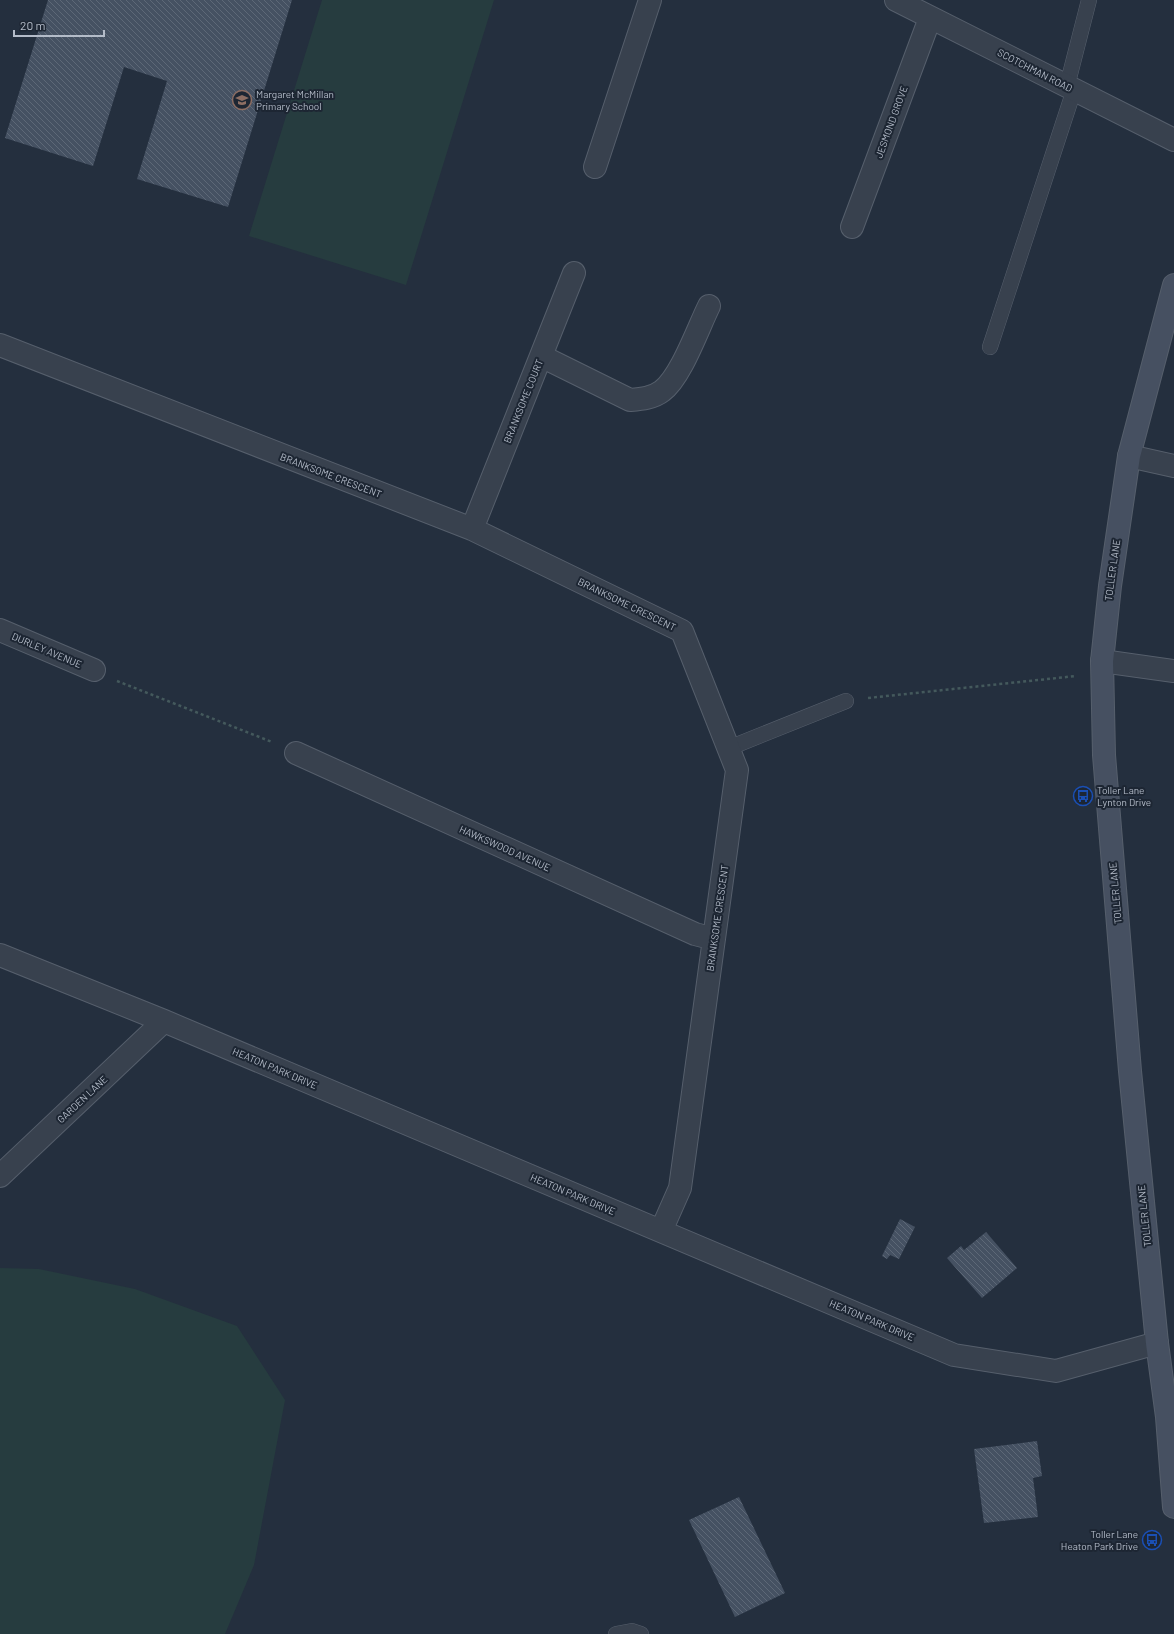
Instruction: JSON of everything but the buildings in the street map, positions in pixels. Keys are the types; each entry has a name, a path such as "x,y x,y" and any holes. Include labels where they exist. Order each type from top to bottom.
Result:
{"main road":[{"name":"TOLLER LANE","path":"1174,286 1129,456 1110,586 1102,667 1104,755 1127,1039 1157,1343 1167,1417 1174,1506"}],"street":[{"path":"595,167 650,0"},
{"name":"SCOTCHMAN ROAD","path":"896,0 1174,140"},
{"name":"JESMOND GROVE","path":"852,227 930,18"},
{"name":"BRANKSOME COURT","path":"472,530 574,273"},
{"path":"541,356 630,400 646,399 663,390 676,375 709,306"},
{"name":"BRANKSOME CRESCENT","path":"0,346 472,530 682,631 737,770 680,1188 661,1231"},
{"path":"1129,456 1174,466"},
{"name":"DURLEY AVENUE","path":"0,630 94,670"},
{"path":"1102,667 1174,671"},
{"name":"HAWKSWOOD AVENUE","path":"296,754 695,934 714,939"},
{"name":"HEATON PARK DRIVE","path":"0,955 164,1021 954,1354 1056,1371 1157,1343"},
{"name":"GARDEN LANE","path":"0,1176 13,1162 99,1084 164,1021"}],"lane":[{"path":"990,347 1070,88 1088,0"},
{"path":"729,748 846,701"},
{"path":"616,1634 632,1631 641,1634"}],"path":[{"path":"846,701 1102,667"},
{"path":"94,670 111,679 296,754"}],"green space":[{"path":"322,0 494,0 406,285 249,236"},
{"path":"0,1268 39,1269 135,1289 237,1326 285,1400 254,1565 225,1634 0,1634"}],"place":[{"name":"Margaret McMillan Primary School","path":"242,100"},
{"name":"Toller Lane Lynton Drive","path":"1083,796"},
{"name":"Toller Lane Heaton Park Drive","path":"1152,1540"}]}
